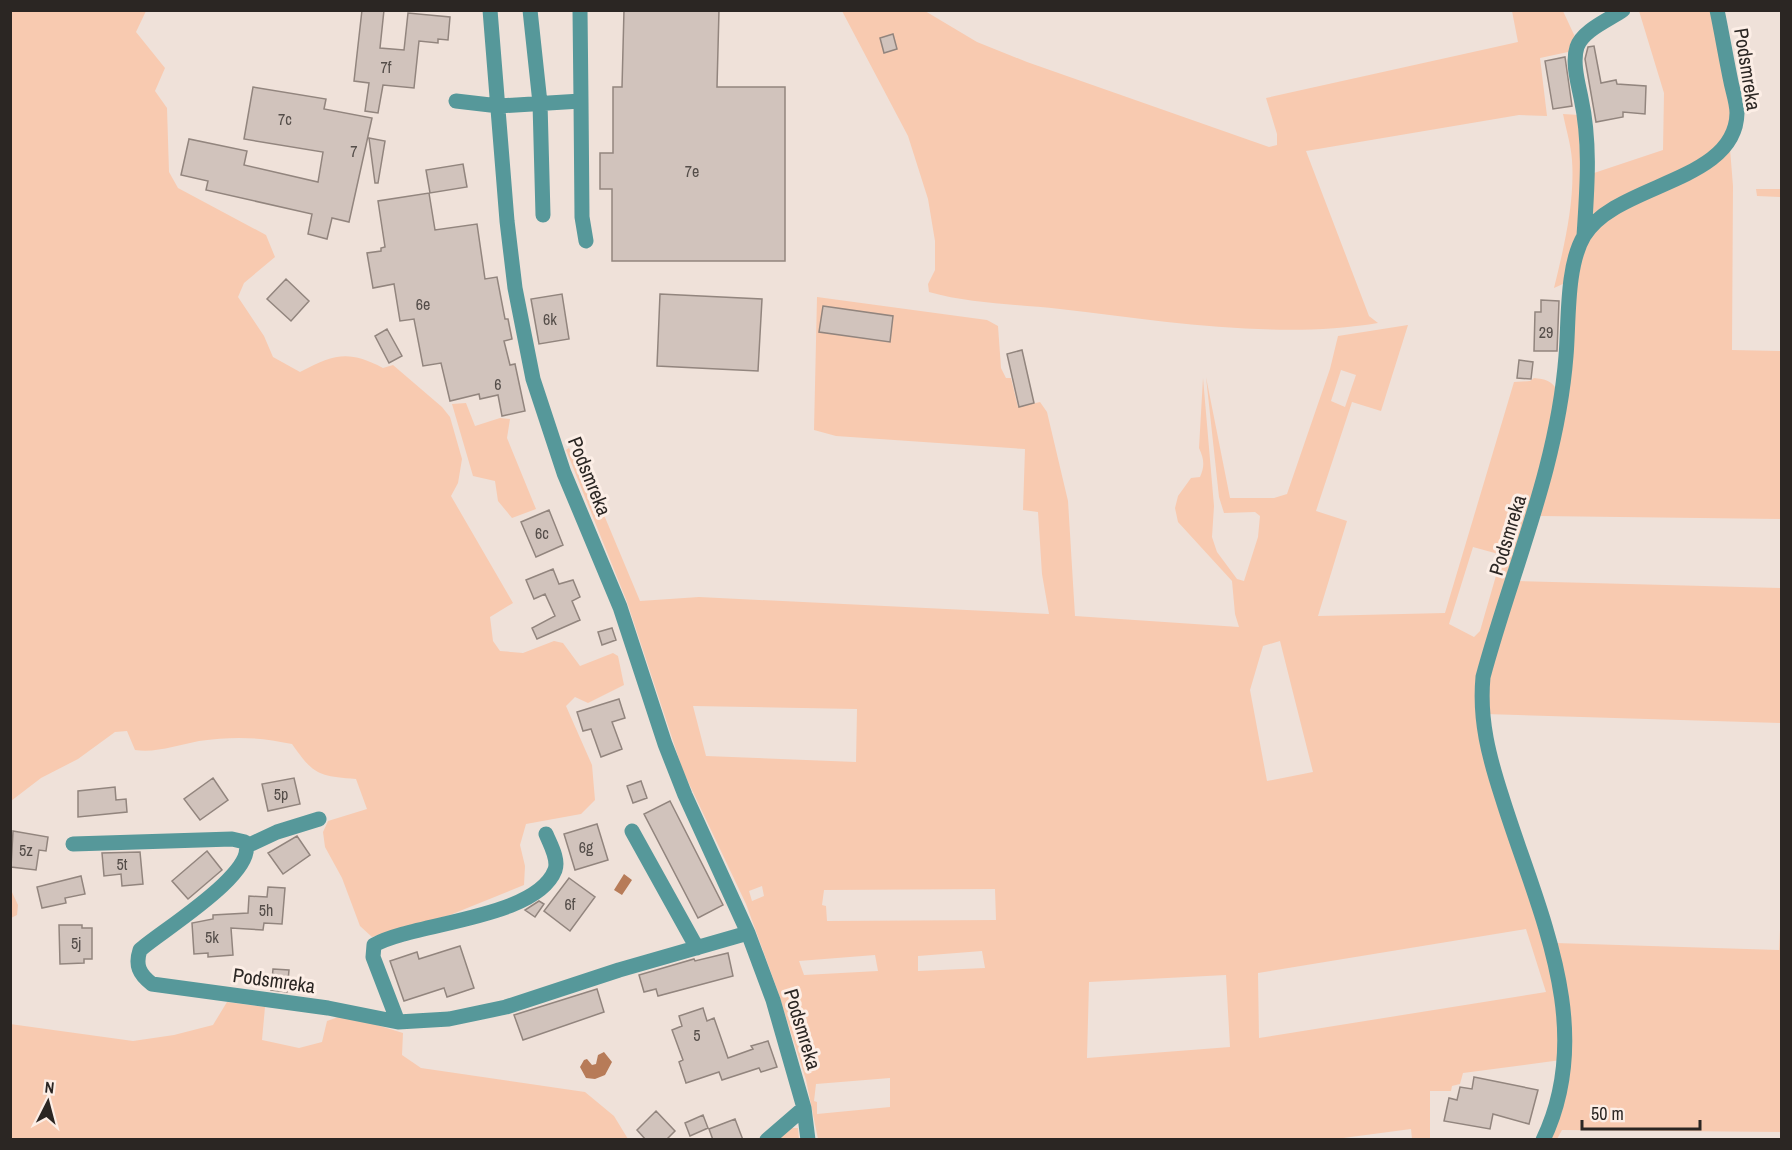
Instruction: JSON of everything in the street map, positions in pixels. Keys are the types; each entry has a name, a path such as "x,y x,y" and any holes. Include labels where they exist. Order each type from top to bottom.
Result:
{"street":[{"path":"480,10 494,39"},
{"name":"Podsmreka","path":"490,10 507,221 515,288 533,379 564,473 620,606 665,744 685,795 748,933 773,1000 804,1108 808,1140"},
{"path":"530,10 540,103 543,215"},
{"path":"580,10 582,217 586,241"},
{"path":"1584,236 1589,153 1585,117 1576,75 1577,48 1585,36 1623,10"},
{"name":"Podsmreka","path":"1543,1140 1561,1089 1565,1051 1565,1013 1558,971 1493,769 1484,731 1481,697 1488,659 1549,468 1566,364 1575,264 1584,236 1616,206 1691,172 1723,149 1734,132 1737,112 1718,10"},
{"path":"456,101 499,106 581,101"},
{"path":"73,844 232,838 240,839 247,846 277,832 319,819"},
{"path":"632,831 697,948"},
{"path":"398,1022 373,957 374,945 512,904 536,890 548,882 556,868 555,858 546,834"},
{"name":"Podsmreka","path":"247,846 238,867 207,902 140,950 136,960 144,978 152,984 328,1008 398,1022 449,1020 506,1007 748,933"},
{"path":"767,1140 804,1108"}],"shaded area":[{"path":"10,11 146,11 136,32 165,68 155,91 167,108 169,172 178,188 266,235 275,257 244,283 238,297 264,336 273,357 300,372 323,361 342,356 360,358 383,368 393,365 442,407 450,417 462,459 458,483 451,496 513,603 490,617 493,641 500,651 523,653 554,641 563,643 580,666 613,653 618,656 624,685 588,703 575,697 566,706 592,765 595,800 581,814 526,824 520,845 525,866 524,885 450,915 372,937 360,926 342,878 325,847 323,832 328,821 367,809 356,779 333,777 318,772 306,762 292,744 280,742 224,738 143,751 135,750 127,731 115,732 78,759 41,778 11,801"},
{"path":"842,11 925,11 977,42 1027,62 1269,147 1277,145 1277,134 1266,98 1518,42 1512,11 1563,11 1576,39 1568,52 1540,58 1547,116 1519,115 1306,151 1369,316 1378,323 1340,328 1260,329 1219,327 978,301 929,292 928,284 935,270 935,241 928,199 908,136"},
{"path":"1639,11 1712,11 1728,88 1731,118 1729,129 1721,141 1688,168 1589,222 1591,174 1663,150 1664,93"},
{"path":"1563,114 1579,115 1582,221 1565,283 1554,288 1565,241 1572,192 1570,143"},
{"path":"1730,149 1733,186 1732,350 1781,351 1781,519 1540,516 1579,257 1601,223"},
{"path":"1756,189 1781,189 1781,197 1757,196"},
{"path":"817,297 987,320 998,326 1001,368 1006,378 1011,378 1018,407 1040,402 1047,412 1068,501 1075,616 1239,627 1235,614 1232,581 1178,522 1175,508 1178,496 1191,478 1200,477 1203,469 1203,459 1199,448 1203,378 1214,506 1212,537 1217,552 1237,579 1244,581 1258,537 1260,516 1255,512 1224,513 1219,497 1206,377 1230,498 1274,498 1287,494 1330,369 1338,336 1408,325 1381,411 1352,402 1316,511 1347,521 1318,616 1445,613 1514,382 1530,381 1534,378 1553,384 1557,390 1545,456 1477,684 1533,910 1553,978 1561,1060 1463,1073 1460,1084 1452,1086 1451,1091 1430,1091 1430,1139 1412,1139 1411,1129 1328,1140 818,1139 806,1080 777,989 746,904 683,771 627,602 566,450 569,448 593,496 599,503 640,601 699,597 1049,614 1042,574 1038,512 1023,510 1025,449 836,436 814,430","holes":["1341,370 1356,375 1345,407 1331,401","1473,547 1502,555 1480,631 1474,637 1449,624","1280,641 1313,772 1267,781 1250,690 1263,646","693,706 857,709 856,762 706,756","762,886 764,896 752,901 749,891","995,889 996,920 827,921 826,906 822,905 824,890","1526,929 1546,992 1259,1038 1258,973","982,951 985,968 918,971 918,956","875,955 878,971 804,975 799,961","1226,975 1230,1047 1087,1058 1089,982","890,1078 890,1107 817,1114 817,1102 814,1101 816,1084"]},
{"path":"466,403 475,426 500,418 510,419 507,438 536,509 512,518 498,501 495,481 473,476 452,404"},
{"path":"1518,581 1781,588 1781,723 1485,714 1485,693"},
{"path":"624,874 632,880 622,895 614,890"},
{"path":"10,888 18,905 17,915 11,918"},
{"path":"1781,910 1781,1132 1562,1130 1557,1139 1548,1140 1561,1099 1555,943 1779,950"},
{"path":"227,1002 265,1007 262,1040 299,1048 322,1042 327,1021 344,1015 403,1033 402,1055 421,1068 585,1092 614,1116 628,1139 11,1139 10,1024 133,1041 174,1035 213,1025"},
{"path":"604,1052 612,1062 605,1075 595,1079 586,1078 580,1067 584,1060 587,1059 592,1065 596,1064 598,1055"},
{"path":"791,1128 798,1128 799,1139 775,1140"}],"building":[{"path":"362,10 384,10 380,48 404,50 408,13 450,17 448,40 438,39 438,43 419,41 414,88 383,85 378,113 365,111 369,83 354,81"},
{"path":"624,10 719,10 717,87 785,87 785,261 612,261 612,189 600,189 600,153 613,153 613,87 622,87"},
{"path":"893,34 897,49 884,53 880,38"},
{"path":"1594,46 1601,83 1616,80 1617,84 1646,86 1645,114 1623,112 1623,117 1596,122 1585,59 1588,47"},
{"path":"1565,57 1572,106 1553,109 1545,61"},
{"path":"253,87 326,99 324,109 372,118 349,222 332,218 327,239 308,234 312,214 206,190 208,181 181,175 189,139 247,151 244,165 318,182 323,152 244,139"},
{"path":"369,138 385,141 378,183 375,183"},
{"path":"463,164 467,187 430,193 426,170"},
{"path":"429,193 435,230 477,224 485,279 497,277 505,319 508,319 512,339 504,341 510,365 515,364 525,411 502,416 498,395 480,399 479,394 450,401 441,363 423,366 414,319 400,321 394,284 373,288 367,253 381,251 381,248 385,247 378,201"},
{"path":"286,279 309,301 291,321 267,299"},
{"path":"562,294 569,339 539,344 531,299"},
{"path":"660,294 762,299 758,371 657,366"},
{"path":"1541,300 1559,301 1557,351 1534,351 1535,312 1541,312"},
{"path":"823,306 893,316 890,342 819,332"},
{"path":"387,329 402,356 389,363 375,336"},
{"path":"1022,350 1034,403 1019,407 1007,354"},
{"path":"1519,360 1533,362 1531,379 1517,378"},
{"path":"549,510 563,545 536,557 521,522"},
{"path":"553,569 559,584 573,580 580,597 572,601 580,620 537,639 532,628 555,616 545,594 534,599 526,580"},
{"path":"612,628 616,640 602,645 598,632"},
{"path":"619,699 625,718 612,722 622,749 601,757 591,729 583,731 577,712"},
{"path":"213,778 228,800 200,820 184,799"},
{"path":"294,778 300,804 268,811 262,784"},
{"path":"641,781 647,798 633,803 627,786"},
{"path":"115,787 116,800 126,799 127,812 78,817 78,791"},
{"path":"670,801 723,905 698,918 644,814"},
{"path":"597,824 608,860 575,870 564,834"},
{"path":"13,831 48,837 46,851 39,850 36,870 11,867"},
{"path":"297,836 310,855 283,874 268,853"},
{"path":"207,851 222,870 188,899 172,881"},
{"path":"140,852 143,884 122,886 121,874 104,876 102,853"},
{"path":"81,876 85,894 65,898 66,903 42,908 37,887"},
{"path":"569,878 595,897 570,931 544,911"},
{"path":"268,887 285,888 282,924 264,923 263,930 231,928 233,955 208,957 208,953 194,954 192,923 213,919 213,915 248,913 249,896 267,897"},
{"path":"539,901 544,904 535,917 525,910"},
{"path":"59,925 82,925 82,928 92,928 92,959 84,959 84,963 60,964"},
{"path":"460,946 474,988 447,997 444,988 404,1001 390,961 417,952 419,959"},
{"path":"728,953 733,976 658,996 656,989 644,992 639,975 694,959 695,961"},
{"path":"273,969 289,970 287,992 271,990"},
{"path":"597,989 604,1012 523,1040 514,1015"},
{"path":"703,1008 707,1021 714,1018 728,1058 753,1049 751,1046 768,1041 777,1067 761,1072 759,1068 722,1080 719,1072 686,1083 679,1062 683,1060 672,1030 682,1026 679,1016"},
{"path":"1474,1077 1538,1090 1529,1124 1493,1114 1490,1129 1444,1121 1449,1098 1457,1100 1460,1087 1472,1089"},
{"path":"656,1111 675,1131 666,1140 646,1140 637,1130"},
{"path":"703,1115 708,1128 690,1136 685,1123"},
{"path":"735,1119 743,1140 713,1140 709,1129"}]}
